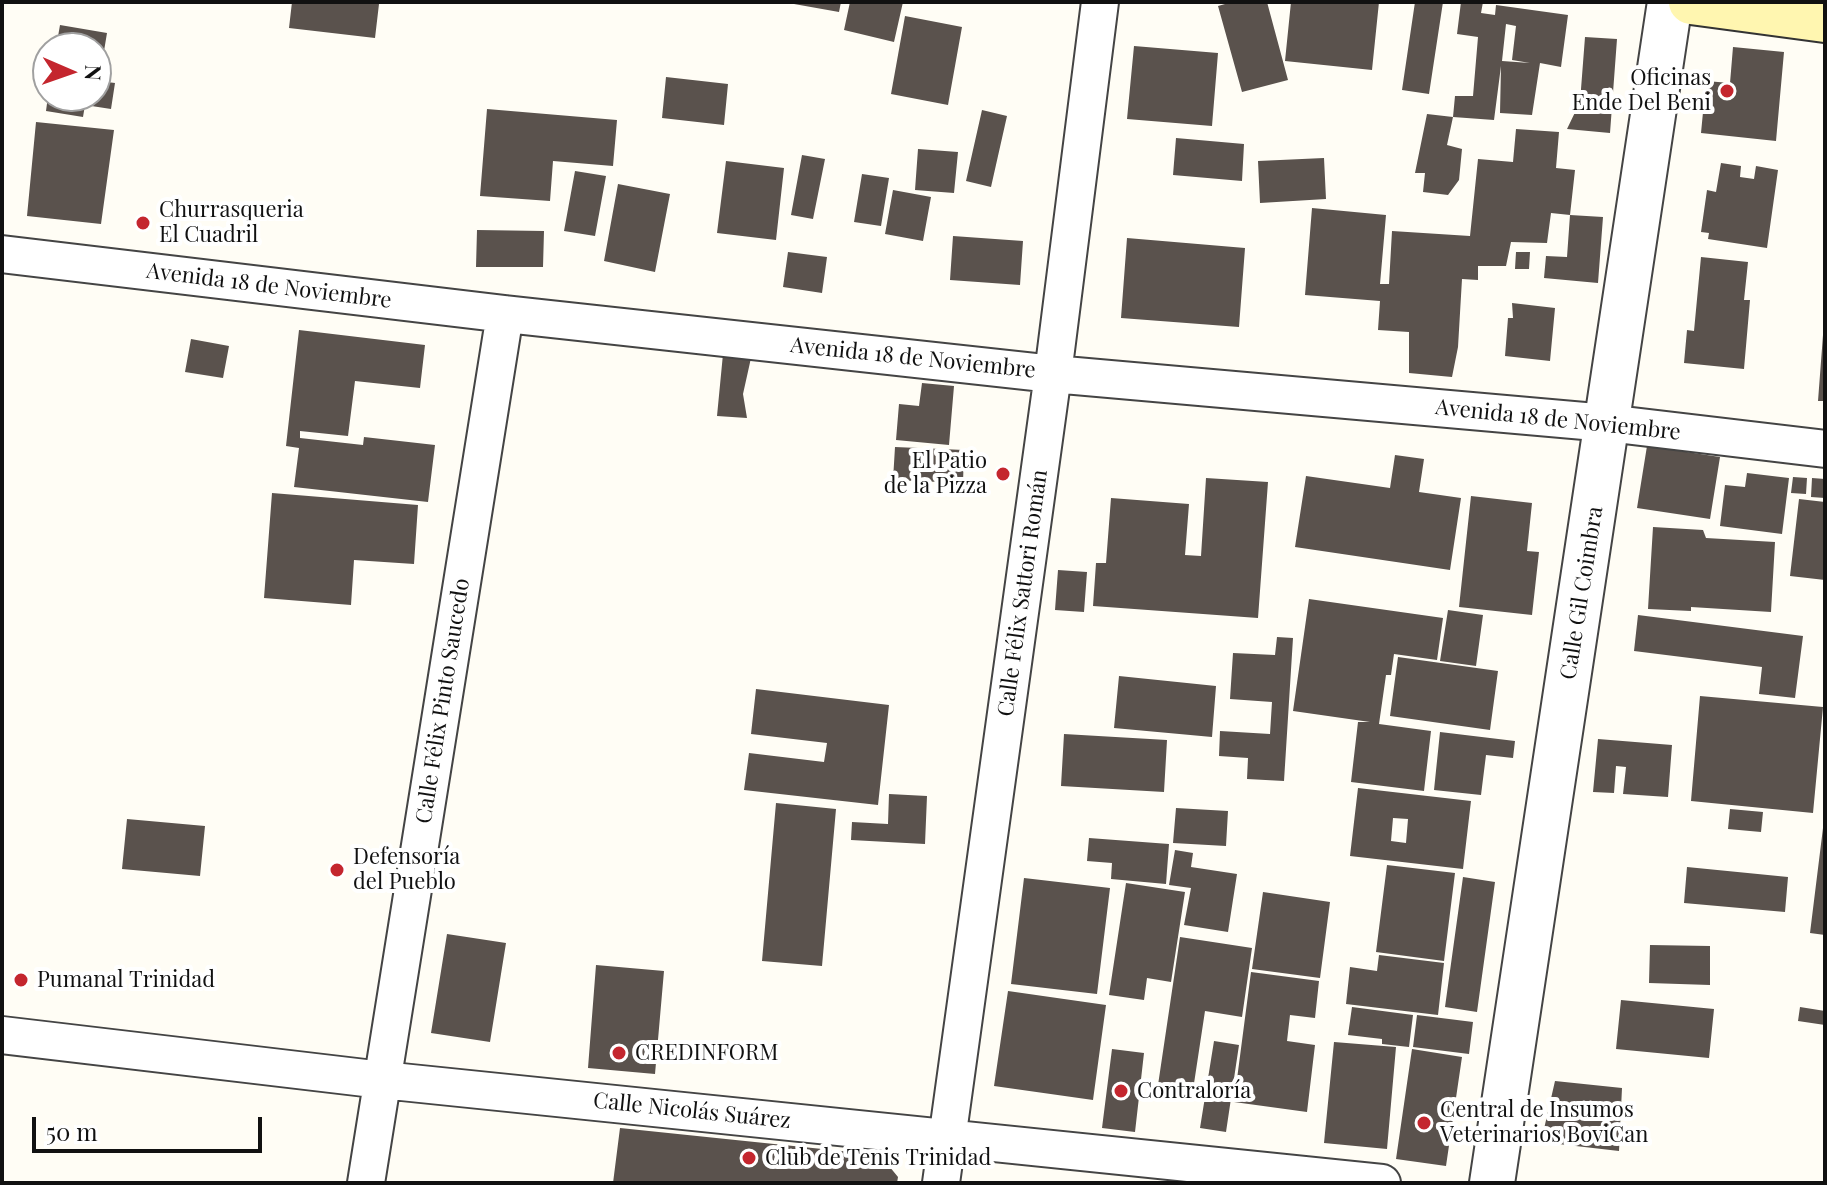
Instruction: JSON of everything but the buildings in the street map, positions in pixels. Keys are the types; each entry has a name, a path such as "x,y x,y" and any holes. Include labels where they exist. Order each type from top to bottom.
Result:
{"main road":[{"path":"1691,2 1825,20"}],"street":[{"name":"Calle Félix Sattori Román","path":"941,1183 1053,374 1100,2"},
{"name":"Calle Gil Coimbra","path":"1492,1183 1670,2"},
{"name":"Avenida 18 de Noviembre","path":"2,254 505,314 1053,374 1607,423 1825,449"},
{"name":"Calle Félix Pinto Saucedo","path":"366,1183 505,314"},
{"name":"Calle Nicolás Suárez","path":"2,1035 382,1080 1382,1183"}],"place":[{"name":"Oficinas Ende Del Beni","path":"1727,91"},
{"name":"Churrasqueria El Cuadril","path":"143,223"},
{"name":"El Patio de la Pizza","path":"1003,474"},
{"name":"Defensoría del Pueblo","path":"337,870"},
{"name":"Pumanal Trinidad","path":"21,980"},
{"name":"CREDINFORM","path":"619,1053"},
{"name":"Contraloría","path":"1121,1091"},
{"name":"Central de Insumos Veterinarios BoviCan","path":"1424,1123"},
{"name":"Club de Tenis Trinidad","path":"749,1158"}]}
